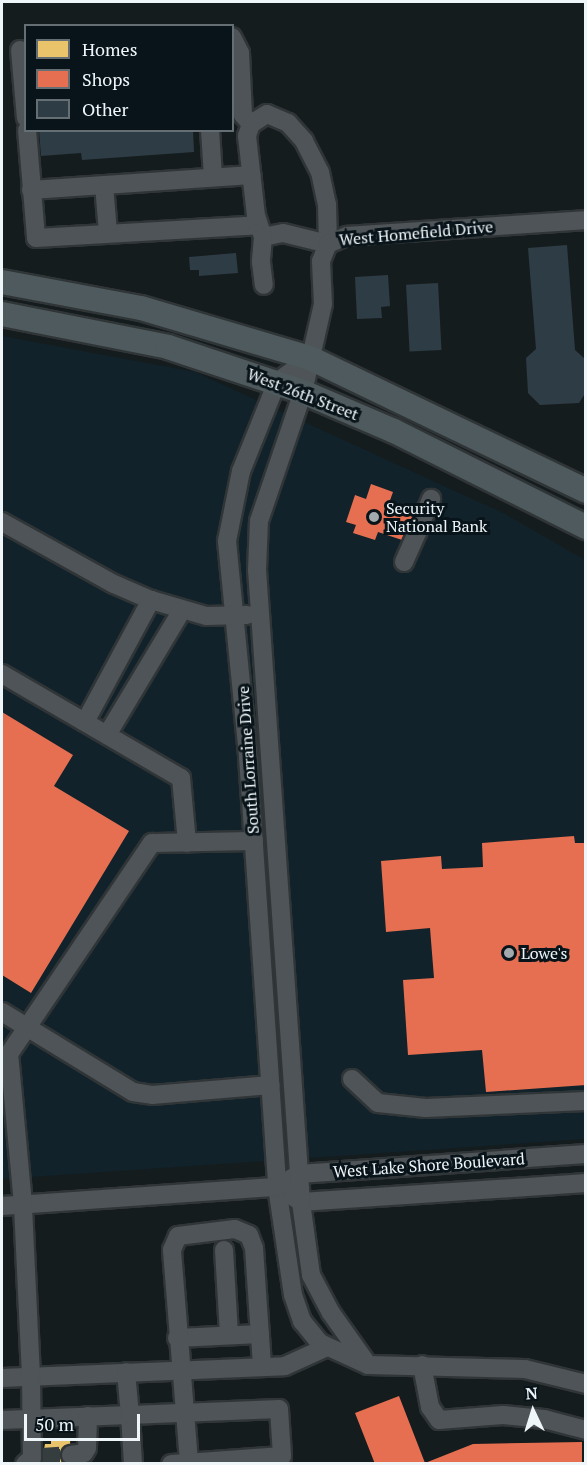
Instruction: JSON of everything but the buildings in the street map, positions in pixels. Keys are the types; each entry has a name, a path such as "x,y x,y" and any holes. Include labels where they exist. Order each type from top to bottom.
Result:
{"main road":[{"name":"West 26th Street","path":"2,282 59,291 197,322 310,358 585,491"},
{"path":"2,290 59,291"},
{"name":"West 26th Street","path":"2,314 168,347 277,382 394,431 585,526"}],"street":[{"path":"234,41 240,53 237,83 243,115 250,124"},
{"path":"16,50 24,104"},
{"path":"27,132 36,238 261,231 283,233 328,244 327,204 320,172 304,141 278,116 258,117 250,124 247,136 261,231 264,285"},
{"path":"210,132 213,177"},
{"path":"32,190 251,175"},
{"path":"104,185 108,234"},
{"name":"West Homefield Drive","path":"303,392 323,304 321,261 328,244 347,236 585,219"},
{"path":"277,382 310,358"},
{"name":"South Lorraine Drive","path":"277,382 247,453 229,518 227,560 235,616 254,841 277,1187 293,1295 302,1321 327,1347"},
{"name":"South Lorraine Drive","path":"303,392 259,521 260,614 301,1202 311,1275 330,1313 368,1365"},
{"path":"404,562 431,499"},
{"path":"2,522 114,584 151,600 206,616 260,614"},
{"path":"85,722 151,600"},
{"path":"107,735 182,610"},
{"path":"2,674 181,778 187,843"},
{"path":"33,1460 23,1204 9,1054 152,843 254,841"},
{"path":"2,1012 133,1092 152,1095 271,1085"},
{"path":"352,1079 378,1103 426,1108 585,1101"},
{"name":"West Lake Shore Boulevard","path":"2,1206 277,1187 299,1174 585,1154"},
{"name":"West Lake Shore Boulevard","path":"301,1202 585,1183"},
{"path":"277,1187 301,1202"},
{"path":"2,1420 130,1414 186,1412 279,1409 282,1456 180,1463 186,1412 183,1370 177,1338 172,1250 173,1242 187,1233 235,1229 249,1235 254,1248 262,1366"},
{"path":"224,1250 230,1335"},
{"path":"177,1338 260,1334"},
{"path":"2,1378 285,1366 327,1347 368,1365 525,1369 585,1384"},
{"path":"422,1365 430,1407 439,1420 503,1415 544,1419 585,1430"},
{"path":"126,1372 133,1464"},
{"path":"71,1455 84,1453 87,1448 88,1416"}],"shaded area":[{"path":"2,336 195,372 505,514 585,560 585,1139 2,1179"}],"tunnel":[{"path":"42,1457 71,1455"}],"place":[{"name":"Security National Bank","path":"374,517"},
{"name":"Lowe's","path":"509,953"}]}
